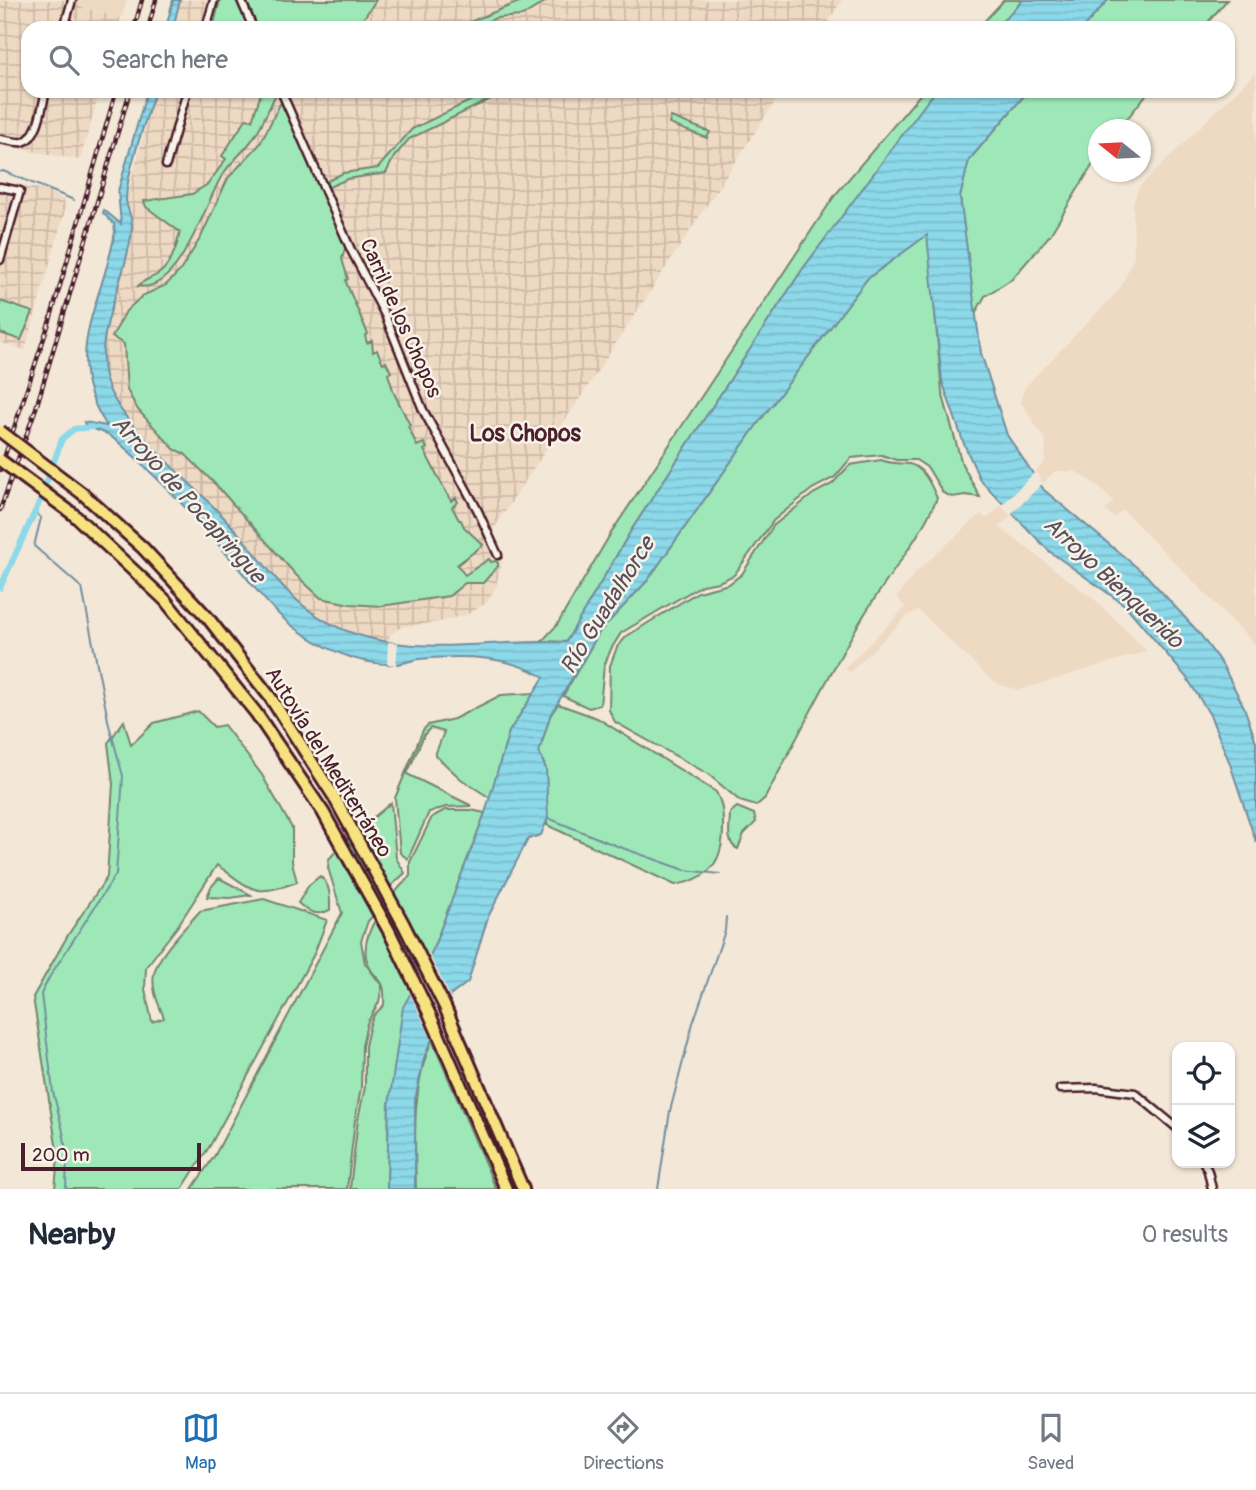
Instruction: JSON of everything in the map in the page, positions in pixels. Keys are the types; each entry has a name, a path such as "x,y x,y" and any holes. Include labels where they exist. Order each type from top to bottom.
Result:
{"highway":[{"name":"Autovía del Mediterráneo","path":"0,431 83,494 143,548 208,618 270,697 333,795 398,914 445,1007 523,1189"},
{"name":"Autovía del Mediterráneo","path":"0,460 73,514 165,600 256,713 323,812 389,931 424,1003 506,1189"}],"street":[{"path":"66,21 72,0"},
{"path":"208,21 214,0"},
{"path":"241,0 250,21"},
{"path":"0,139 26,141 34,132 44,98"},
{"path":"166,165 185,98"},
{"name":"Carril de los Chopos","path":"284,98 351,250 385,315 423,410 477,509 498,555"},
{"path":"0,187 20,191 0,260"},
{"path":"1060,1089 1096,1087 1135,1093 1172,1124"},
{"path":"1206,1168 1212,1189"}],"shaded area":[{"path":"0,0 80,0 79,6 121,18 120,21 21,21 21,98 98,98 80,160 0,145"},
{"path":"80,0 127,0 121,18 78,5"},
{"path":"181,0 842,0 828,21 175,21"},
{"path":"1256,72 1256,645 1123,510 1114,518 1105,510 1114,501 1097,485 1075,471 1055,471 999,527 1095,600 1147,651 1019,690 989,678 918,610 908,615 850,672 845,668 905,608 897,597 916,572 981,514 987,519 1045,462 1046,441 1020,401 1026,386 1120,289 1134,257 1133,203 1139,187 1144,182 1151,182 1151,175 1230,98 1235,98 1235,93"},
{"path":"153,98 777,98 491,533 503,557 496,586 488,602 468,614 439,622 401,627 390,635 388,642 340,629 304,608 287,593 230,524 131,423 113,398 102,362 102,341 129,250 132,224 126,200"},
{"path":"0,182 50,191 64,201 66,207 25,350 0,342"}],"green space":[{"path":"220,0 236,0 246,21 215,21"},
{"path":"246,0 376,0 362,21 255,21"},
{"path":"524,0 548,0 522,16 472,21"},
{"path":"1004,0 1023,0 1003,21 984,21"},
{"path":"1108,0 1227,0 1209,21 1089,21"},
{"path":"260,98 274,98 253,138 221,177 189,245 178,262 166,276 152,285 138,286 158,274 170,261 180,232 146,207 144,201 192,194 208,184 226,159 222,156 246,119 252,120"},
{"path":"476,98 493,98 409,139 394,157 386,173 347,179 327,188 324,183 343,173 378,168 412,129"},
{"path":"917,98 931,98 802,270 632,529 566,642 542,641 557,625 611,533 835,195"},
{"path":"1022,98 1143,98 1127,119 1088,119 1088,172 1050,235 1012,279 985,296 975,314 960,197 969,160"},
{"path":"281,102 346,245 342,259 348,279 347,285 368,334 365,336 367,343 372,341 373,352 377,350 383,363 386,362 391,372 388,374 394,393 417,446 424,443 427,448 424,450 451,501 456,498 458,502 452,507 459,520 483,545 457,565 465,575 489,559 498,563 483,583 465,583 449,596 381,606 350,604 321,598 296,575 217,486 185,454 174,449 138,410 127,390 124,344 112,337 126,311 142,296 166,285 180,271 201,237 228,178 260,144"},
{"path":"671,117 710,132 707,138 669,124"},
{"path":"928,234 942,392 962,464 980,497 952,497 943,493 928,468 916,460 896,460 882,455 851,458 835,477 812,489 774,520 734,575 719,582 702,585 621,633 604,666 600,705 589,708 563,696 600,631 647,581 756,426 867,279"},
{"path":"0,301 33,312 21,340 0,333"},
{"path":"881,460 909,464 919,469 937,498 912,543 851,638 765,798 756,806 740,801 708,774 615,722 609,710 610,666 617,647 627,636 698,592 729,584 742,574 773,526 813,494 832,484 850,465"},
{"path":"534,693 509,732 490,798 461,779 435,755 444,732 430,728 424,735 407,774 472,806 446,807 429,812 408,859 400,853 395,798 423,730 428,725 454,719 501,695"},
{"path":"558,704 597,718 716,792 722,811 723,837 718,858 706,873 675,885 547,825 546,769 539,752 550,716"},
{"path":"198,711 214,727 224,725 262,775 292,828 292,862 297,882 271,890 254,889 217,865 177,927 146,967 145,989 152,1022 164,1018 154,985 156,966 173,941 200,911 264,899 327,920 314,954 211,1144 182,1189 55,1189 58,1157 33,997 68,935 107,877 113,784 108,743 124,721 131,745 154,723"},
{"path":"391,803 396,858 405,873 390,887 380,908 368,921 361,941 365,963 382,986 379,1002 367,1023 362,1046 361,1088 347,1189 192,1189 215,1155 342,913 328,868 329,859 363,821 374,817"},
{"path":"737,807 754,814 756,822 744,834 738,849 731,843 729,834 730,813"},
{"path":"445,810 485,813 428,962 389,1104 387,1189 350,1189 358,1119 365,1087 365,1046 374,1015 384,1005 382,983 367,961 367,938 378,915 410,876 410,862 432,817"},
{"path":"320,876 328,887 330,910 317,913 298,903 309,885"},
{"path":"219,878 251,895 207,897"},
{"path":"432,1040 496,1189 416,1189 417,1094"}],"water":[{"path":"173,0 180,0 175,21 168,21"},
{"path":"1023,0 1108,0 1089,21 1003,21"},
{"path":"145,98 153,98 127,187 126,202 132,225 131,238 103,344 106,381 114,399 138,432 216,509 288,591 303,606 341,629 389,642 439,646 566,642 632,529 802,270 929,99 1022,98 969,160 960,197 981,353 1007,435 1044,490 1146,575 1199,633 1223,666 1244,707 1256,742 1256,842 1229,761 1210,715 1187,678 1126,606 1049,551 980,480 942,381 927,235 867,279 756,426 647,581 600,631 550,716 539,752 546,769 548,818 541,835 528,839 488,917 468,982 450,996 424,1058 415,1100 415,1189 387,1189 389,1104 403,1007 428,962 485,813 509,732 544,677 515,664 484,658 436,658 380,664 353,658 326,647 291,625 274,610 197,520 127,450 109,435 86,428 84,422 107,426 93,400 86,376 85,352 88,329 115,232 114,224 103,213 104,210 121,224 118,191"}],"pier":[{"path":"1036,471 1043,483 1010,515 1001,506"},
{"path":"388,642 398,643 396,665 387,664"},
{"path":"428,952 452,1000 434,1044 408,990"}],"waterway":[{"path":"0,172 74,200"},
{"path":"0,588 39,503 62,439 74,429 92,427"},
{"path":"35,512 41,518 34,546 82,588 109,725 123,776 116,874 41,994 53,1092 67,1153 66,1189"},
{"path":"548,818 685,870 720,874"},
{"path":"658,1189 670,1111 693,1023 725,931 726,917"}],"railway":[{"path":"136,21 142,0"},
{"path":"150,21 156,0"},
{"path":"0,470 51,317 114,98"},
{"path":"0,510 36,408 128,98"}],"district":[{"name":"Los Chopos","path":"525,433"}],"water label":[{"name":"Arroyo de Pocapringue","path":"189,499"},
{"name":"Arroyo Bienquerido","path":"1114,582"},
{"name":"Río Guadalhorce","path":"607,605"}]}
